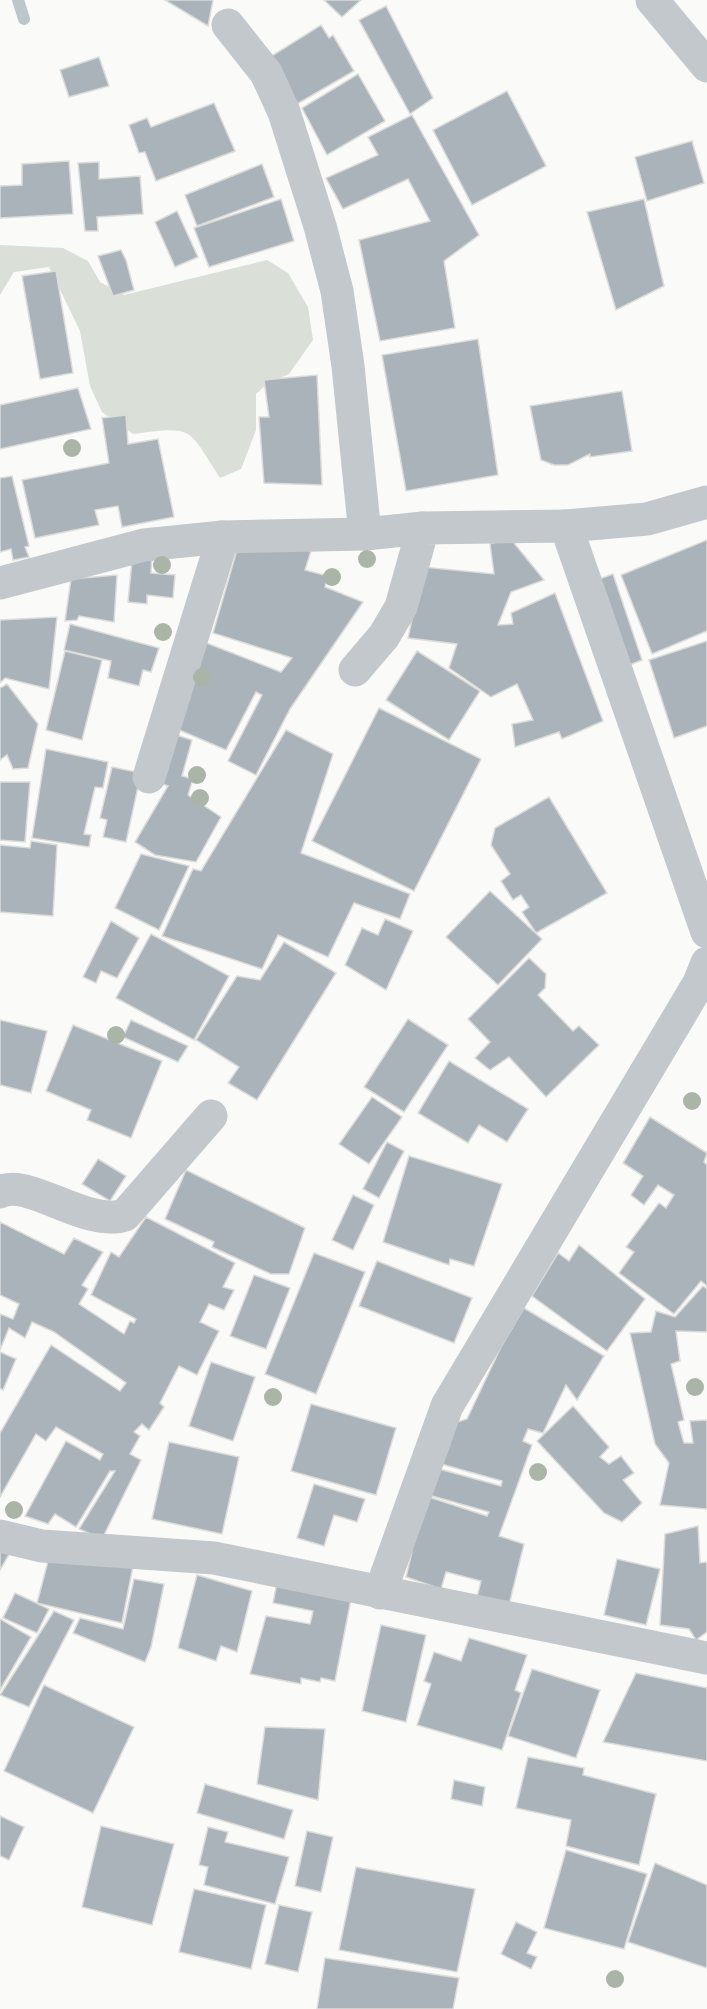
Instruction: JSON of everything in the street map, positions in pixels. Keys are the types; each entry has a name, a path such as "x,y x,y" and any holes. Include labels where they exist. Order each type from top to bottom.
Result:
{"street":[{"path":"652,0 707,66"},
{"path":"228,25 266,73 284,112 320,226 337,291 365,534"},
{"path":"0,583 144,544 223,537 365,534 423,528 566,526 647,519 707,502"},
{"path":"566,526 707,932"},
{"path":"355,670 384,636 401,607 423,528"},
{"path":"149,777 223,537"},
{"path":"380,1593 447,1406 699,984 707,963"},
{"path":"0,1192 4,1190 23,1191 99,1218 115,1218 125,1215 211,1116"},
{"path":"0,1536 42,1546 214,1558 707,1658"}],"shaded area":[{"path":"0,245 63,248 88,261 100,282 124,295 267,260 288,273 308,307 313,340 289,374 267,384 256,394 256,430 241,469 220,478 201,448 187,434 168,430 133,434 102,412 90,386 80,331 49,267 14,272 0,295"}],"building":[{"path":"165,0 213,0 208,26"},
{"path":"324,0 361,0 342,17"},
{"path":"386,6 433,98 410,114 359,20"},
{"path":"321,25 329,38 333,35 354,71 297,104 270,57"},
{"path":"99,57 109,86 69,97 60,70"},
{"path":"358,74 385,121 327,155 302,108"},
{"path":"507,91 546,166 472,205 433,130"},
{"path":"214,103 235,151 156,181 145,152 139,153 129,125 147,118 151,127"},
{"path":"412,115 479,235 444,261 455,328 380,341 359,240 430,221 408,179 343,209 326,178 378,155 368,137"},
{"path":"692,141 704,183 647,201 635,157"},
{"path":"69,161 73,214 0,218 0,186 22,185 22,164"},
{"path":"99,162 99,179 140,176 143,214 97,217 98,231 85,231 78,163"},
{"path":"262,164 274,197 197,226 185,195"},
{"path":"281,199 294,241 209,267 194,228"},
{"path":"644,199 664,286 616,310 587,212"},
{"path":"177,211 198,257 175,267 155,222"},
{"path":"121,250 134,290 113,296 98,256"},
{"path":"56,271 73,373 40,379 22,276"},
{"path":"478,339 498,475 406,491 382,355"},
{"path":"317,375 322,485 264,483 259,417 269,417 264,380"},
{"path":"78,388 91,429 0,449 0,405"},
{"path":"622,391 632,451 590,457 590,454 568,465 554,465 541,460 530,406"},
{"path":"126,415 128,444 158,439 174,517 122,527 118,506 95,510 99,525 35,538 22,480 109,463 102,418"},
{"path":"12,476 29,546 25,547 29,557 13,560 11,549 0,552 0,478"},
{"path":"510,538 544,580 511,592 498,625 513,624 511,613 555,593 603,721 562,739 559,732 515,747 512,724 533,720 517,684 491,697 449,668 457,644 408,638 423,567 494,574 490,544"},
{"path":"707,540 707,631 652,654 621,575"},
{"path":"239,543 311,551 305,570 328,576 325,587 363,602 290,709 256,775 228,761 262,695 256,692 226,750 170,726 204,642 281,672 292,658 213,633"},
{"path":"133,550 152,552 151,573 175,575 173,598 147,595 147,604 128,602"},
{"path":"613,574 642,660 622,668 591,582"},
{"path":"117,575 114,622 79,616 77,620 65,621 71,579"},
{"path":"57,617 49,689 5,678 0,683 0,620"},
{"path":"70,624 159,648 151,672 143,670 139,686 108,678 111,661 64,650"},
{"path":"707,641 707,726 674,738 649,660"},
{"path":"65,651 102,660 82,740 46,730"},
{"path":"417,651 480,691 449,740 386,700"},
{"path":"7,684 38,724 28,768 13,769 7,755 0,760 0,688"},
{"path":"379,708 481,759 414,891 312,841"},
{"path":"286,730 333,754 301,853 410,894 400,919 354,903 328,957 278,935 262,969 162,936 193,869 201,871"},
{"path":"170,733 192,740 182,776 193,779 188,795 221,817 196,862 155,855 135,842 168,786 154,781"},
{"path":"46,749 108,762 103,788 95,787 84,834 91,835 89,847 32,838"},
{"path":"112,767 141,773 126,842 103,837 107,820 100,818"},
{"path":"0,782 30,782 25,842 0,840"},
{"path":"549,797 607,893 536,933 522,912 529,907 521,895 513,900 501,881 510,874 491,845 495,828"},
{"path":"31,841 57,845 53,916 0,912 0,845 30,848"},
{"path":"141,854 189,866 159,930 115,908"},
{"path":"490,891 542,939 498,985 446,937"},
{"path":"385,919 413,931 386,990 345,965 362,928 378,935"},
{"path":"111,921 139,938 117,978 101,971 96,983 83,977"},
{"path":"151,934 229,976 194,1040 116,998"},
{"path":"284,942 336,973 257,1100 228,1083 239,1067 196,1040 237,976 260,980"},
{"path":"529,958 546,974 545,988 538,995 573,1031 579,1026 599,1045 546,1097 509,1057 490,1070 475,1058 490,1042 468,1019"},
{"path":"408,1019 448,1045 404,1112 364,1087"},
{"path":"0,1020 47,1031 31,1093 0,1085"},
{"path":"131,1020 188,1046 178,1062 123,1037"},
{"path":"73,1025 162,1061 131,1138 87,1120 91,1110 46,1091"},
{"path":"449,1061 528,1109 507,1142 479,1125 468,1143 418,1113"},
{"path":"372,1097 402,1117 369,1164 339,1144"},
{"path":"650,1117 707,1153 704,1162 707,1165 707,1286 701,1281 674,1314 619,1273 634,1252 626,1247 659,1203 666,1208 674,1195 658,1185 644,1205 631,1195 643,1176 623,1163"},
{"path":"387,1142 404,1151 379,1198 363,1189"},
{"path":"409,1156 502,1184 474,1266 450,1259 449,1265 383,1242"},
{"path":"98,1159 126,1176 110,1201 82,1184"},
{"path":"186,1170 305,1228 289,1274 271,1274 212,1247 214,1242 165,1219"},
{"path":"353,1195 374,1205 353,1250 332,1240"},
{"path":"146,1217 235,1263 223,1287 234,1290 224,1310 209,1304 200,1322 219,1331 197,1375 179,1366 160,1403 164,1407 149,1430 142,1424 134,1432 140,1436 130,1454 141,1460 102,1539 79,1529 115,1471 110,1471 76,1527 55,1514 48,1524 25,1516 66,1441 100,1460 103,1454 56,1427 46,1441 36,1434 0,1497 0,1433 51,1345 120,1391 126,1383 54,1332 32,1322 25,1338 9,1328 0,1350 0,1314 13,1319 19,1304 0,1295 0,1222 64,1254 74,1238 103,1252 82,1285 88,1289 79,1304 124,1334 130,1321 134,1323 136,1319 91,1295 111,1252 119,1257"},
{"path":"579,1245 645,1299 607,1351 532,1296 558,1253 569,1261"},
{"path":"314,1253 365,1272 316,1394 265,1374"},
{"path":"377,1261 472,1298 454,1343 359,1306"},
{"path":"254,1275 290,1288 266,1349 230,1336"},
{"path":"703,1286 707,1289 707,1332 676,1331 680,1361 671,1364 684,1420 678,1422 684,1443 693,1443 690,1421 707,1420 707,1509 660,1505 669,1463 655,1444 630,1333 651,1332 656,1311 675,1317"},
{"path":"524,1308 604,1356 577,1400 566,1385 543,1433 528,1429 523,1441 532,1445 499,1536 524,1544 509,1605 477,1597 481,1581 446,1572 441,1589 406,1577 412,1552 408,1550 429,1497 487,1516 489,1512 425,1494 432,1467 501,1486 502,1481 434,1462 454,1423 467,1419 501,1347"},
{"path":"0,1352 16,1359 3,1390 0,1388"},
{"path":"211,1362 255,1377 233,1441 189,1426"},
{"path":"311,1404 396,1428 376,1495 291,1471"},
{"path":"573,1406 609,1447 600,1457 609,1464 621,1456 634,1473 623,1480 642,1503 622,1522 604,1513 537,1441"},
{"path":"169,1442 239,1457 222,1534 152,1519"},
{"path":"314,1484 365,1499 357,1522 334,1515 324,1546 297,1538"},
{"path":"698,1526 700,1563 707,1562 707,1632 696,1640 689,1629 660,1625 665,1534"},
{"path":"0,1547 11,1551 0,1570"},
{"path":"51,1550 133,1566 122,1623 37,1603"},
{"path":"617,1559 660,1569 646,1625 604,1615"},
{"path":"197,1575 252,1591 237,1652 221,1646 216,1661 178,1648"},
{"path":"278,1577 353,1589 335,1681 321,1678 320,1682 301,1678 301,1684 250,1674 266,1616 310,1624 313,1611 273,1603"},
{"path":"134,1579 164,1584 151,1647 145,1662 73,1633 80,1618 123,1629"},
{"path":"15,1593 49,1609 37,1633 3,1618"},
{"path":"54,1611 74,1620 29,1707 0,1695"},
{"path":"0,1619 31,1637 0,1690"},
{"path":"381,1625 426,1635 406,1722 362,1711"},
{"path":"469,1638 527,1655 515,1690 521,1693 502,1750 417,1725 431,1684 424,1681 434,1652 461,1661"},
{"path":"532,1669 600,1690 576,1758 508,1736"},
{"path":"636,1673 707,1688 707,1761 603,1742"},
{"path":"44,1685 134,1727 93,1813 4,1771"},
{"path":"265,1727 325,1729 318,1800 257,1784"},
{"path":"528,1757 584,1768 583,1775 656,1794 639,1865 566,1846 571,1820 516,1808"},
{"path":"454,1780 485,1787 482,1806 451,1799"},
{"path":"205,1784 293,1810 284,1839 197,1813"},
{"path":"0,1816 24,1827 9,1860 0,1856"},
{"path":"101,1826 174,1844 152,1925 82,1907"},
{"path":"208,1827 228,1832 225,1842 289,1857 275,1904 204,1885 208,1867 199,1865"},
{"path":"307,1831 333,1837 321,1892 295,1886"},
{"path":"566,1850 647,1874 624,1949 544,1928"},
{"path":"655,1863 707,1885 707,1968 628,1942"},
{"path":"356,1867 475,1889 457,1972 339,1950"},
{"path":"194,1889 266,1905 251,1969 179,1952"},
{"path":"279,1905 312,1912 298,1972 265,1964"},
{"path":"516,1922 537,1932 527,1953 537,1957 531,1969 501,1954"},
{"path":"325,1958 459,1978 453,2009 317,2009"}],"waterway":[{"path":"18,0 24,19"}]}
